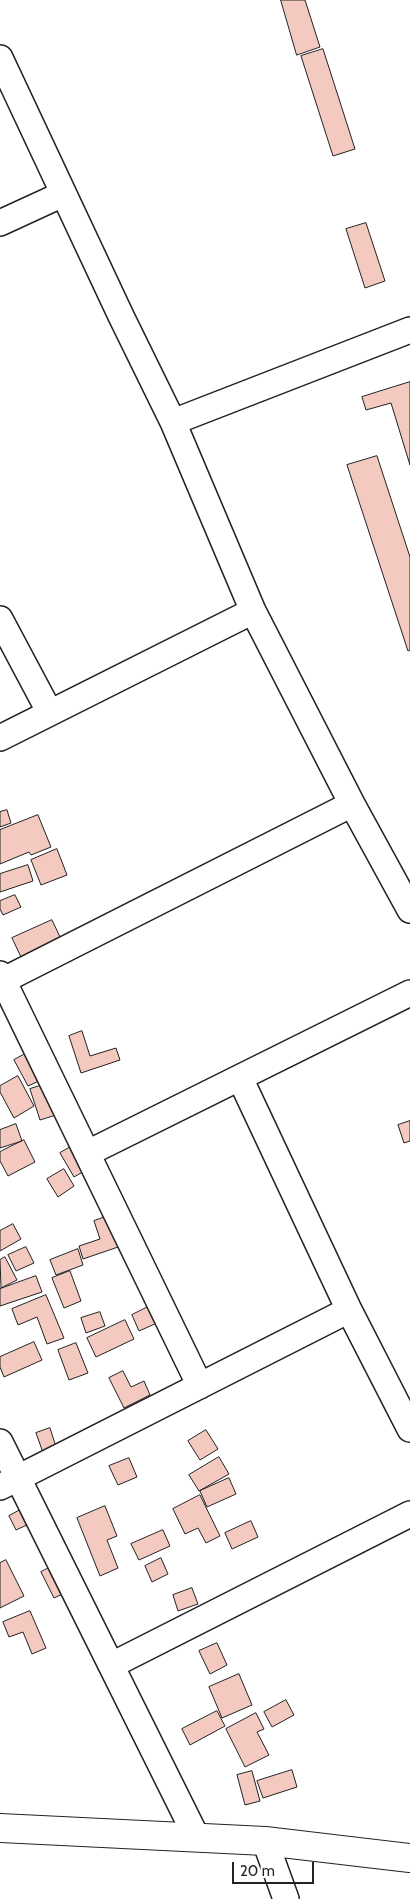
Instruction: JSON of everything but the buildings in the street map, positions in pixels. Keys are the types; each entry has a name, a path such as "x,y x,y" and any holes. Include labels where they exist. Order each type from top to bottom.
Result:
{"street":[{"path":"0,58 173,422 253,611 352,804 401,873 410,910"},
{"path":"0,223 63,194"},
{"path":"173,422 410,330"},
{"path":"0,738 253,611"},
{"path":"0,619 50,713"},
{"path":"200,1386 88,1153 1,979 352,804"},
{"path":"88,1153 410,993"},
{"path":"240,1078 349,1310 410,1430"},
{"path":"9,1482 349,1310"},
{"path":"0,1442 9,1482 112,1665 197,1838"},
{"path":"112,1665 410,1514"},
{"path":"0,1828 265,1841 410,1858"},
{"path":"265,1841 286,1899"}]}
